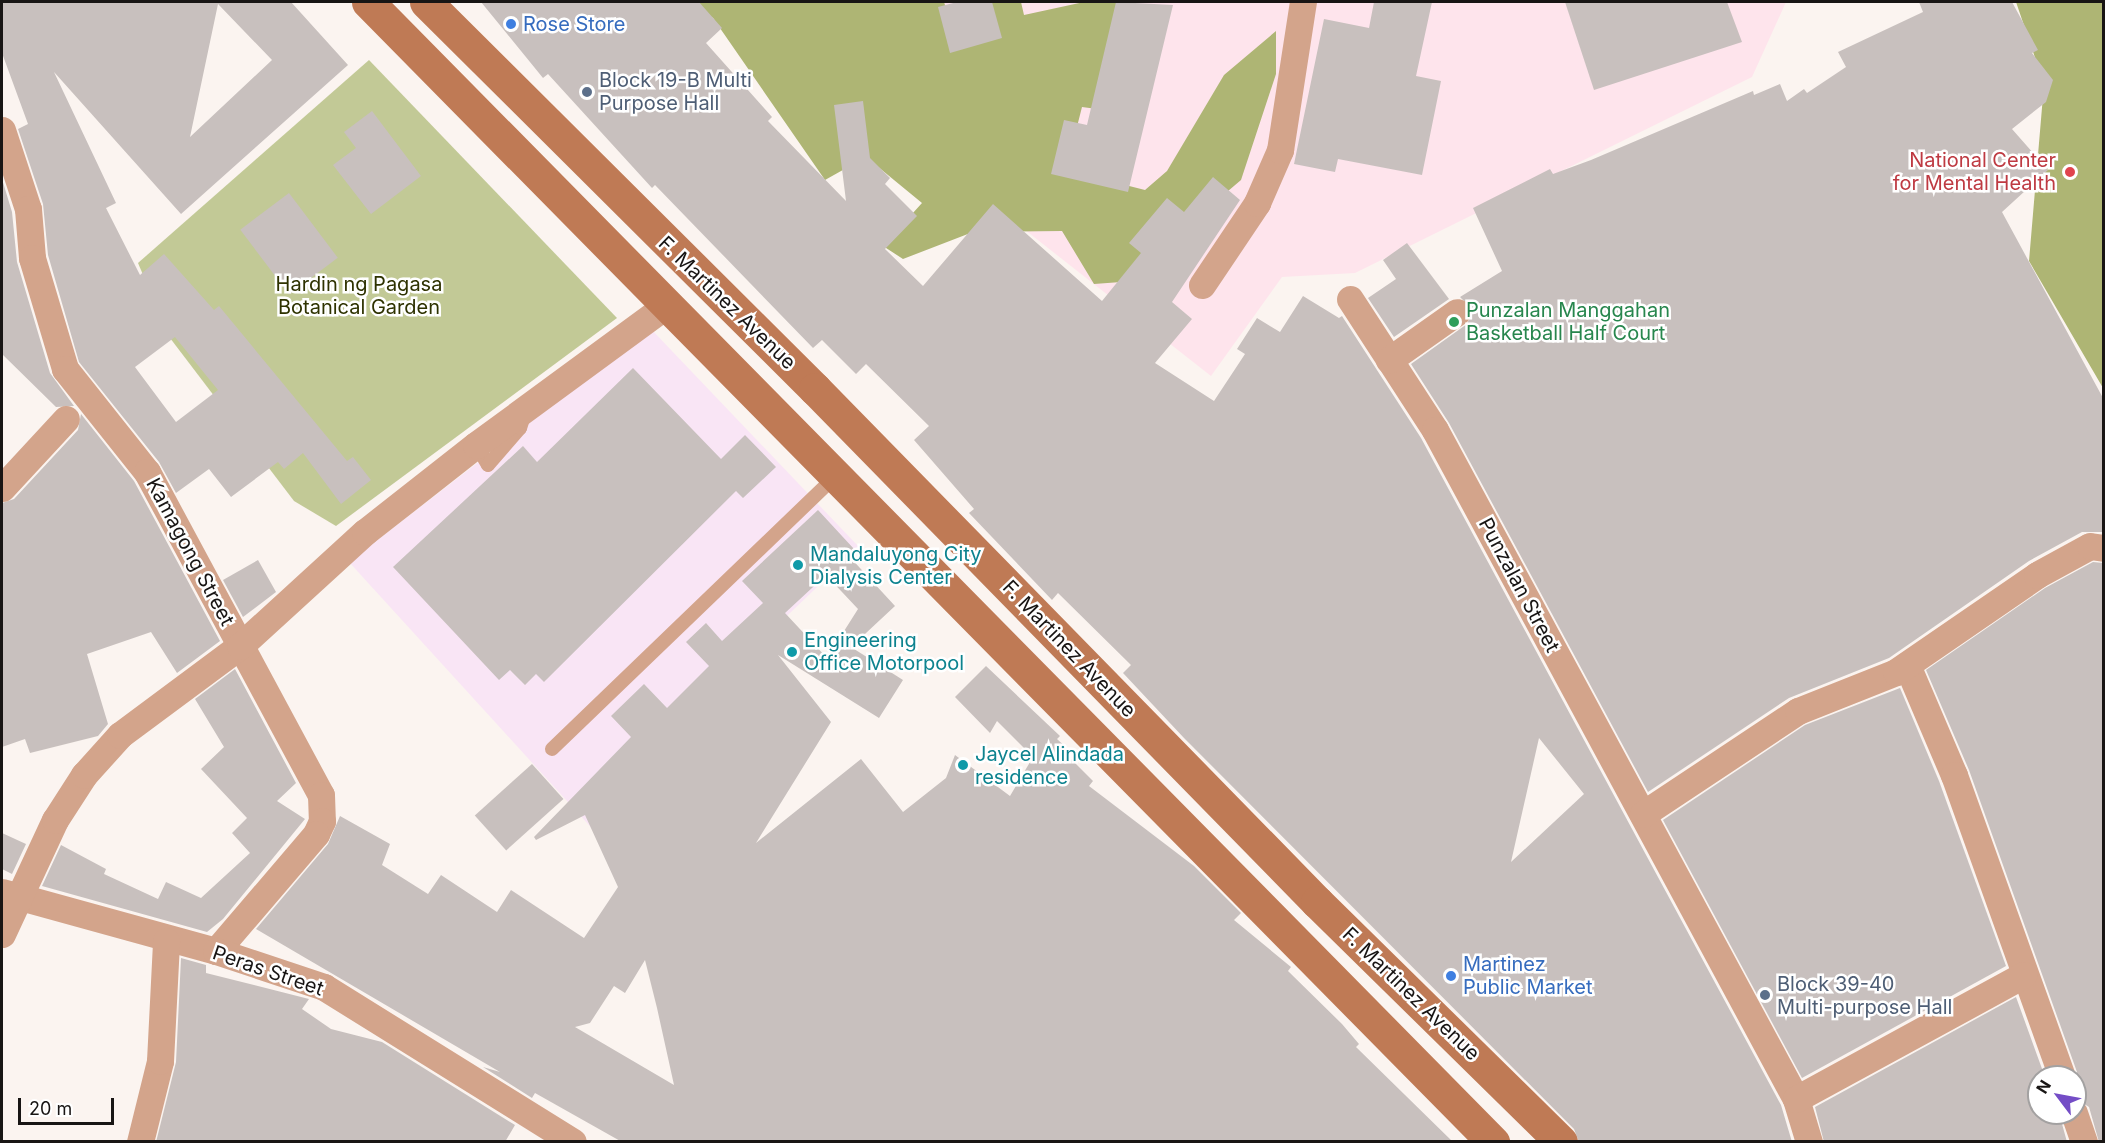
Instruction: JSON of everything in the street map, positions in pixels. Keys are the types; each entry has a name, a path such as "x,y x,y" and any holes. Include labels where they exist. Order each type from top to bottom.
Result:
{"main road":[{"path":"368,2 657,298 1493,1142"},
{"name":"F. Martinez Avenue","path":"426,2 682,260 815,389 1317,902 1561,1142"},
{"path":"657,298 682,260"}],"street":[{"path":"1202,285 1257,202 1280,150 1303,2"},
{"name":"Kamagong Street","path":"2,130 28,209 34,268 65,369 147,472 324,807 316,834 216,951"},
{"path":"2,934 11,895 55,820 84,775 129,728 240,646 365,532 526,407 657,298"},
{"name":"Punzalan Street","path":"1350,299 1435,430 1796,1099 1809,1142"},
{"path":"1389,360 1457,312"},
{"path":"2,488 66,419"},
{"path":"1643,814 1798,711 1907,664 2037,575 2090,546 2103,548"},
{"path":"1907,664 1954,775 2022,975 2057,1065"},
{"name":"Peras Street","path":"11,895 166,940 216,951 324,987 573,1142"},
{"path":"140,1142 160,1061 166,940"},
{"path":"1796,1099 2022,975"},
{"path":"2078,1125 2084,1142"}],"lane":[{"path":"552,749 835,477"}],"shaded area":[{"path":"1786,2 1752,77 1355,273 1282,277 1211,376 736,3"},
{"path":"651,329 859,547 748,653 598,835 349,562"}],"green space":[{"path":"686,2 944,2 946,8 960,2 1021,2 1024,15 1084,2 1117,2 1097,109 1082,107 1066,170 1145,190 1167,171 1224,75 1276,31 1276,74 1241,180 1121,282 1094,284 1062,231 973,232 903,259 883,246 922,203 866,157 825,180 713,18"},
{"name":"National Center for Mental Health","path":"2016,2 2103,2 2103,388 2029,261 2044,84"},
{"name":"Hardin ng Pagasa Botanical Garden","path":"369,60 617,318 336,526 294,501 170,338 138,263"}],"building":[{"path":"2,2 291,2 348,65 181,214 54,72 116,203 106,208 140,275 164,254 214,310 219,306 347,461 353,457 371,480 341,504 303,453 284,469 278,462 231,497 209,469 176,493 159,462 79,362 48,255 43,204 18,129 28,124 2,53","holes":["218,4 272,60 190,137","175,337 218,390 176,422 135,367"]},
{"path":"481,2 699,2 722,28 706,43 772,117 768,121 846,201 834,105 863,101 870,158 890,178 885,184 917,216 885,249 923,286 993,204 1102,301 1141,253 1129,243 1167,198 1184,212 1213,177 1240,200 1172,302 1192,319 1155,363 1214,401 1245,354 1237,349 1257,318 1280,332 1303,296 1339,318 1342,316 1421,438 1781,1105 1792,1142 1579,1142 1574,1129 1184,738 1123,673 1131,665 1058,593 1052,600 969,513 974,509 914,440 929,426 866,364 856,374 822,340 813,348 655,185 652,188 548,74 543,78","holes":["1539,738 1584,794 1511,862"]},
{"path":"957,2 992,2 1002,38 950,53 938,7"},
{"path":"1116,2 1173,5 1128,192 1051,174 1064,120 1087,125"},
{"path":"1374,2 1432,2 1416,76 1441,81 1422,175 1338,159 1335,172 1294,164 1324,19 1369,28"},
{"path":"1565,2 1727,2 1742,42 1594,90"},
{"path":"1919,2 2012,2 2038,50 2032,53 2053,80 2046,102 2012,129 2048,170 2002,212 2103,398 2103,532 2082,532 2029,561 1889,658 1789,698 1648,792 1449,423 1411,364 1467,324 1473,310 1460,297 1502,271 1473,208 1550,169 1553,174 1591,160 1753,91 1754,95 1780,84 1787,101 1804,89 1807,93 1846,67 1838,52 1923,12"},
{"path":"372,111 421,176 371,214 333,165 356,148 344,132"},
{"path":"2,179 12,212 17,262 50,373 74,406 56,407 2,354"},
{"path":"289,193 338,258 289,294 240,230"},
{"path":"1407,243 1449,299 1394,337 1368,298 1396,279 1383,260"},
{"path":"633,368 721,459 745,435 776,467 743,498 736,491 544,682 536,674 525,685 510,670 499,680 393,567 523,446 537,462"},
{"path":"81,414 134,481 220,641 177,673 151,632 87,654 108,724 98,736 30,753 25,739 2,747 2,503 14,499 78,430"},
{"path":"818,510 854,549 848,555 895,606 851,647 903,680 879,718 778,655 831,722 756,843 861,759 903,812 946,778 955,755 1010,796 1033,757 997,721 990,733 955,697 986,666 1060,736 1057,739 1072,753 1068,756 1093,781 1089,786 1194,866 1241,913 1234,920 1291,967 1288,971 1342,1024 1359,1044 1356,1047 1453,1142 622,1142 535,1093 532,1098 483,1067 500,1072 256,929 328,844 340,816 390,844 382,865 428,894 441,875 497,912 511,890 584,938 618,887 585,815 536,840 534,837 631,737 611,716 644,684 667,708 709,666 686,642 706,623 722,641 763,603 742,581","holes":["826,575 858,609 827,658 785,613","645,960 657,1008 674,1085 575,1027 590,1023 614,986 625,993"]},
{"path":"258,560 276,592 243,617 223,580"},
{"path":"2093,562 2103,563 2103,1142 2099,1142 2087,1106 2087,1065 2074,1065 1969,770 1926,670 2045,588"},
{"path":"235,669 296,783 277,801 305,819 223,919 207,932 42,886 61,845 106,869 104,874 158,899 166,882 201,898 250,853 232,833 247,818 201,769 224,747 195,699"},
{"path":"1900,688 1939,781 2006,966 1802,1078 1663,820 1805,725"},
{"path":"532,764 563,799 506,850 475,816"},
{"path":"2,833 26,844 12,874 2,869"},
{"path":"181,958 206,965 206,973 309,999 302,1009 331,1029 382,1042 515,1125 505,1142 156,1142 176,1062"},
{"path":"2016,997 2041,1065 2027,1065 2027,1125 2062,1125 2067,1142 1824,1142 1815,1107"}],"place":[{"name":"Rose Store","path":"511,24"},
{"name":"Block 19-B Multi Purpose Hall","path":"587,92"},
{"name":"National Center for Mental Health","path":"2070,172"},
{"name":"Punzalan Manggahan Basketball Half Court","path":"1454,322"},
{"name":"Mandaluyong City Dialysis Center","path":"798,565"},
{"name":"Engineering Office Motorpool","path":"792,652"},
{"name":"Jaycel Alindada residence","path":"963,765"},
{"name":"Martinez Public Market","path":"1451,976"},
{"name":"Block 39-40 Multi-purpose Hall","path":"1765,995"}]}
